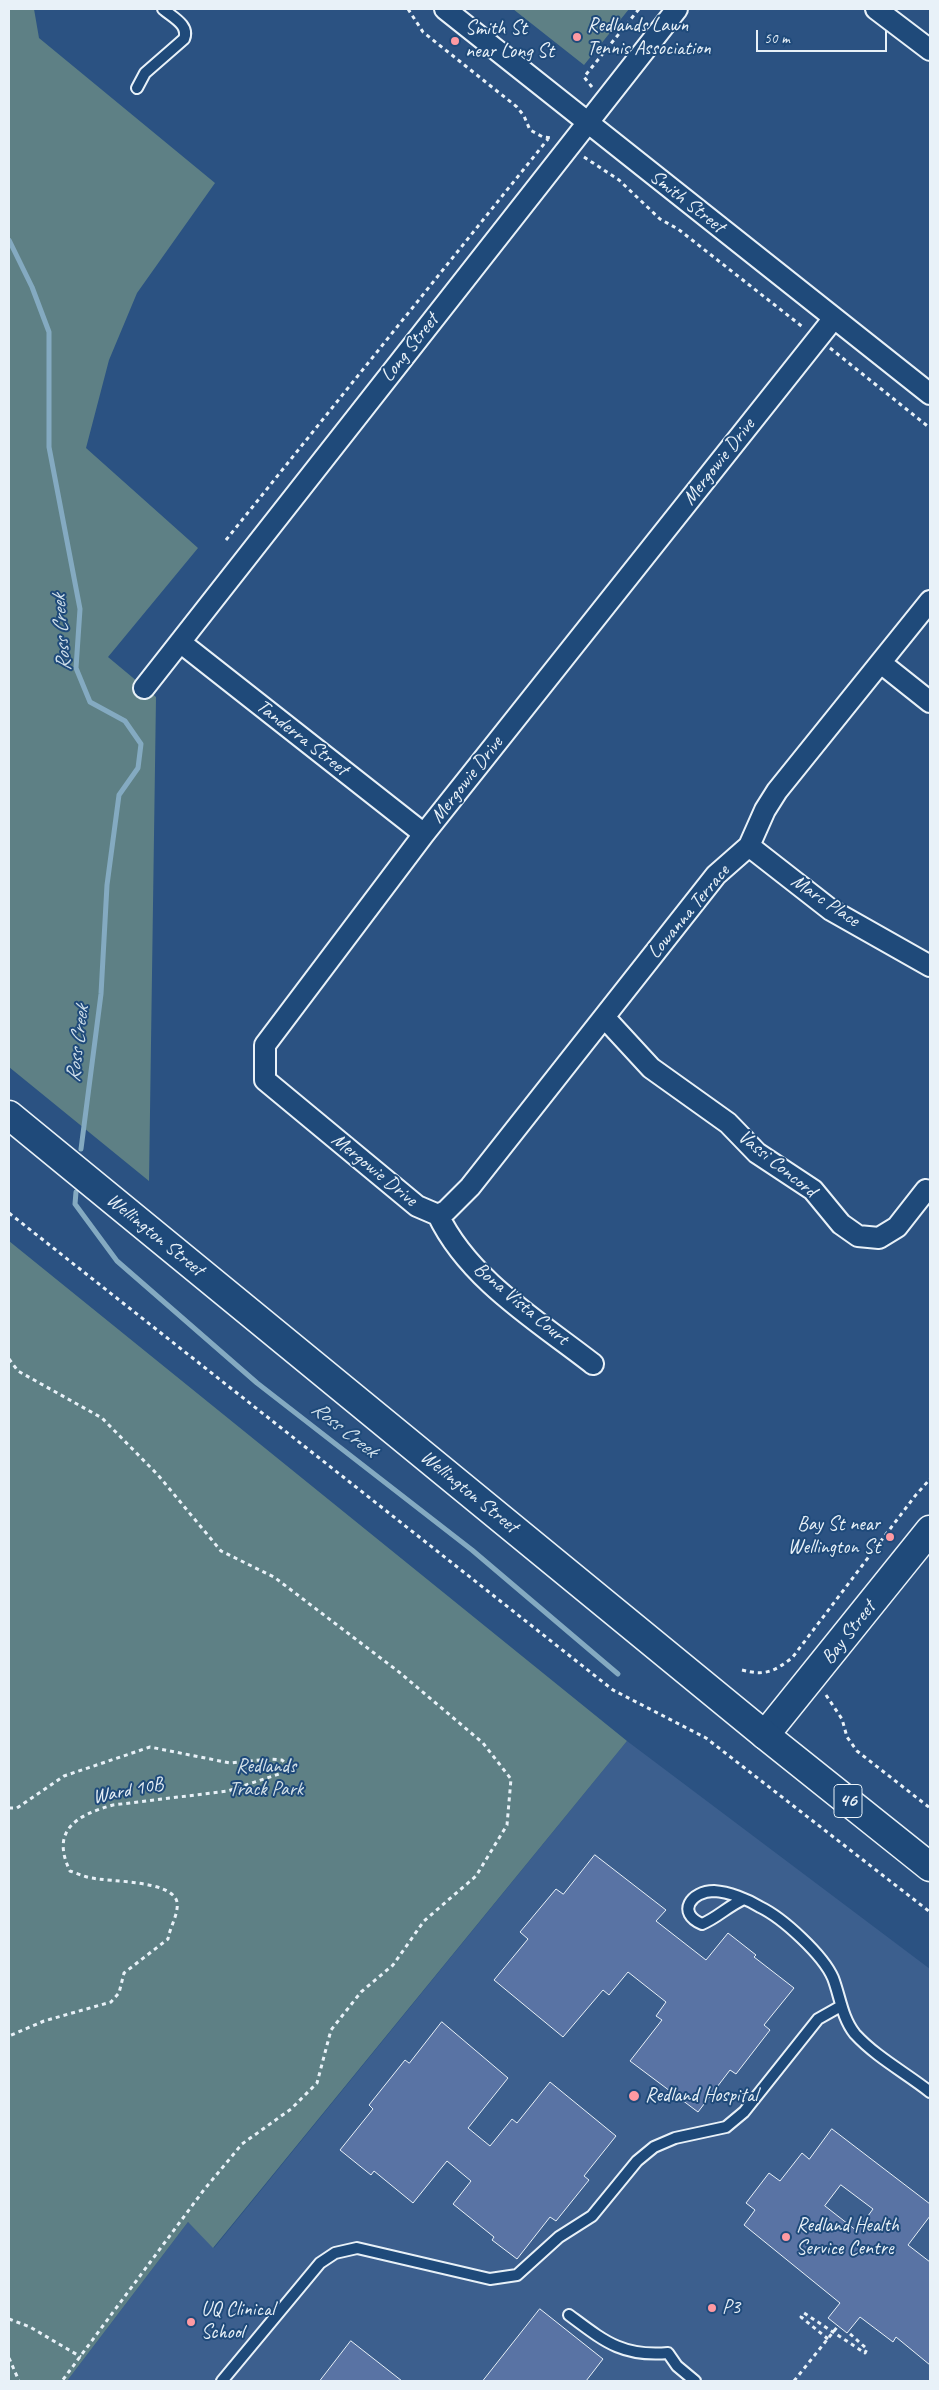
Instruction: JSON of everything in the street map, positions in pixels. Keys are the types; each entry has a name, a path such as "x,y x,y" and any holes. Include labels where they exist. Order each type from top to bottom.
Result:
{"main road":[{"name":"Wellington Street","path":"9,1115 765,1735 930,1867"},
{"name":"Bay Street","path":"765,1735 812,1679 930,1530"}],"street":[{"name":"Smith Street","path":"446,9 930,394"},
{"name":"Long Street","path":"144,688 676,9"},
{"path":"876,9 930,50"},
{"name":"Mergowie Drive","path":"438,1214 417,1206 265,1080 265,1045 424,834 834,318"},
{"name":"Lowanna Terrace","path":"438,1214 446,1211 470,1187 716,875 749,846 765,810 777,791 930,601"},
{"name":"Tanderra Street","path":"180,642 424,834"},
{"path":"881,663 930,702"},
{"name":"Marc Place","path":"749,846 831,910 930,966"},
{"name":"Vassi Concord","path":"604,1017 651,1068 668,1082 722,1118 757,1153 813,1190 841,1224 858,1236 879,1238 897,1228 926,1190"},
{"name":"Bona Vista Court","path":"438,1214 445,1231 457,1247 500,1292 593,1364"}],"lane":[{"path":"137,88 145,73 184,39 186,33 185,28 163,9"},
{"path":"744,1900 732,1904 713,1920 702,1924 694,1921 688,1914 688,1906 693,1898 702,1893 713,1891 728,1893 762,1907 821,1957 833,1978 841,2006 854,2032 868,2047 930,2092"},
{"path":"222,2381 320,2263 335,2253 357,2248 490,2279 517,2275 559,2236 592,2216 637,2161 654,2147 674,2138 726,2127 744,2112 818,2019 841,2006"},
{"path":"569,2315 604,2341 622,2349 646,2355 668,2353 677,2366 696,2381"}],"path":[{"path":"408,9 423,32 517,107 524,116 530,130 548,139"},
{"path":"603,102 584,77 639,9"},
{"path":"226,540 548,139 554,137 619,180 660,219 678,229 930,428"},
{"path":"9,1213 613,1690 706,1738 930,1912"},
{"path":"9,1359 18,1371 102,1418 158,1475 221,1551 274,1577 399,1672 483,1743 511,1779 507,1825 476,1876 424,1920 394,1965 361,1992 331,2030 317,2083 291,2109 242,2144 203,2190 62,2381"},
{"path":"742,1670 758,1674 774,1670 792,1658 930,1479"},
{"path":"792,1658 831,1701 842,1719 848,1738 857,1751 930,1808"},
{"name":"Ward 10B","path":"9,1808 17,1808 64,1776 150,1747 230,1762 282,1760 289,1767 282,1773 228,1792 114,1805 95,1810 78,1818 63,1839 62,1855 70,1871 91,1878 137,1883 168,1890 176,1900 177,1910 170,1926 168,1939 124,1973 119,1993 111,2002 44,2021 9,2036"},
{"path":"828,2339 802,2317 804,2313 865,2353 867,2350 848,2332"},
{"path":"9,2319 30,2327 81,2357"},
{"path":"794,2381 838,2326"},
{"path":"9,2358 19,2381"}],"shaded area":[{"name":"Redland Hospital","path":"627,1741 930,1969 930,2381 67,2381 188,2222 214,2248"}],"green space":[{"path":"9,9 34,9 39,38 215,183 137,293 109,360 86,448 198,548 108,657 156,697 149,1181 9,1067"},
{"name":"Redlands Lawn Tennis Association","path":"513,9 629,9 584,65"},
{"name":"Redlands Track Park","path":"9,1241 627,1741 213,2248 188,2222 67,2381 9,2381"}],"building":[{"path":"595,1855 666,1910 656,1921 706,1960 728,1933 756,1955 754,1957 794,1988 764,2025 770,2030 736,2074 730,2070 698,2112 630,2061 662,2020 656,2016 666,2002 628,1972 609,1995 603,1990 563,2037 494,1980 528,1939 520,1932 556,1889 563,1894"},
{"path":"442,2022 508,2078 468,2128 490,2146 512,2119 517,2123 550,2082 616,2136 584,2176 589,2180 556,2221 550,2217 517,2259 492,2240 494,2237 453,2204 471,2181 447,2161 413,2203 374,2171 371,2175 340,2150 373,2109 369,2105 405,2060 409,2063"},
{"name":"Redland Health Service Centre","path":"832,2129 930,2204 930,2216 908,2245 930,2262 930,2365 896,2337 893,2342 860,2317 847,2333 828,2318 840,2303 744,2225 755,2210 746,2203 769,2173 780,2181 802,2153 809,2159","holes":["841,2185 873,2209 857,2231 825,2206"]},
{"path":"540,2309 603,2359 586,2381 483,2381"},
{"path":"351,2341 402,2381 320,2381"}],"waterway":[{"name":"Ross Creek","path":"9,240 32,287 49,332 49,447 80,609 76,668 90,702 125,721 141,744 138,768 119,795 107,885 101,994 81,1149"},
{"name":"Ross Creek","path":"76,1192 75,1204 117,1261 257,1383 472,1550 618,1674"}],"place":[{"name":"Redlands Lawn Tennis Association","path":"577,37"},
{"name":"Smith St near Long St","path":"455,41"},
{"name":"Bay St near Wellington St","path":"890,1537"},
{"name":"Redland Hospital","path":"634,2096"},
{"name":"Redland Health Service Centre","path":"786,2237"},
{"name":"P3","path":"712,2308"},
{"name":"UQ Clinical School","path":"191,2322"}]}
